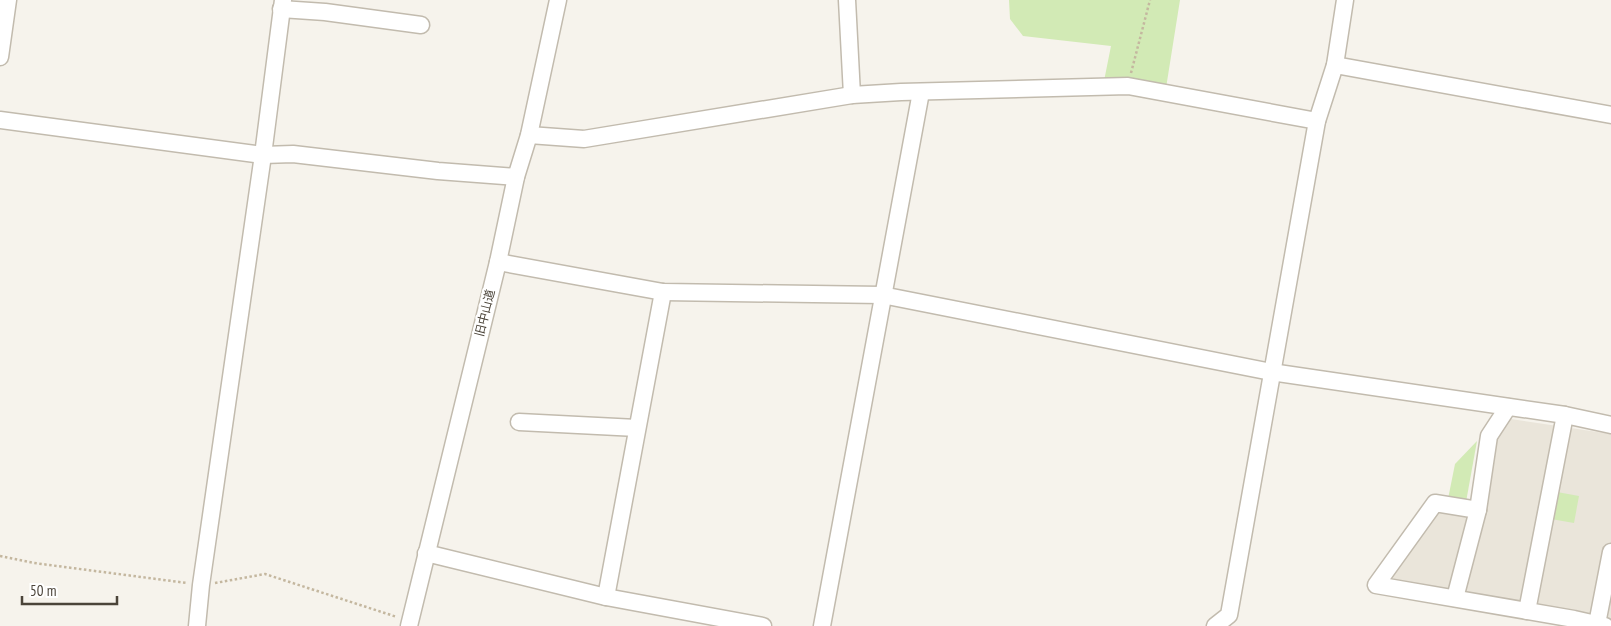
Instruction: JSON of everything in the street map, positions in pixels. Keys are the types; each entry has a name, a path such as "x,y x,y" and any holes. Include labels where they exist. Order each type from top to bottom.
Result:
{"street":[{"path":"0,57 8,0"},
{"name":"旧中山道","path":"410,624 498,262 516,177 529,135 558,0"},
{"path":"847,0 852,95"},
{"path":"1216,626 1228,615 1317,121 1335,65 1345,0"},
{"path":"197,626 201,585 263,155 282,4 326,6 421,25"},
{"path":"1335,65 1611,116"},
{"path":"529,135 584,139 852,95 1128,86 1317,121"},
{"path":"822,626 921,92"},
{"path":"0,120 263,155 293,154 438,171 516,177"},
{"path":"498,262 663,292 882,295 1271,372 1611,424"},
{"path":"606,597 663,292"},
{"path":"1454,598 1478,510 1489,436 1508,407"},
{"path":"1528,611 1565,416"},
{"path":"519,422 637,428"},
{"path":"1478,510 1436,503 1376,585 1601,625 1611,552"},
{"path":"426,553 606,597 762,626"}],"path":[{"path":"1128,86 1150,0"},
{"path":"0,556 34,563 201,585 265,574 410,624"}],"shaded area":[{"path":"1511,419 1611,434 1611,624 1390,580 1435,511 1483,519 1498,429"}],"green space":[{"path":"1009,0 1180,0 1166,88 1104,81 1111,46 1023,36 1010,19"},
{"path":"1477,441 1466,502 1448,499 1455,464"},
{"path":"1557,492 1579,496 1574,523 1551,519"}]}
